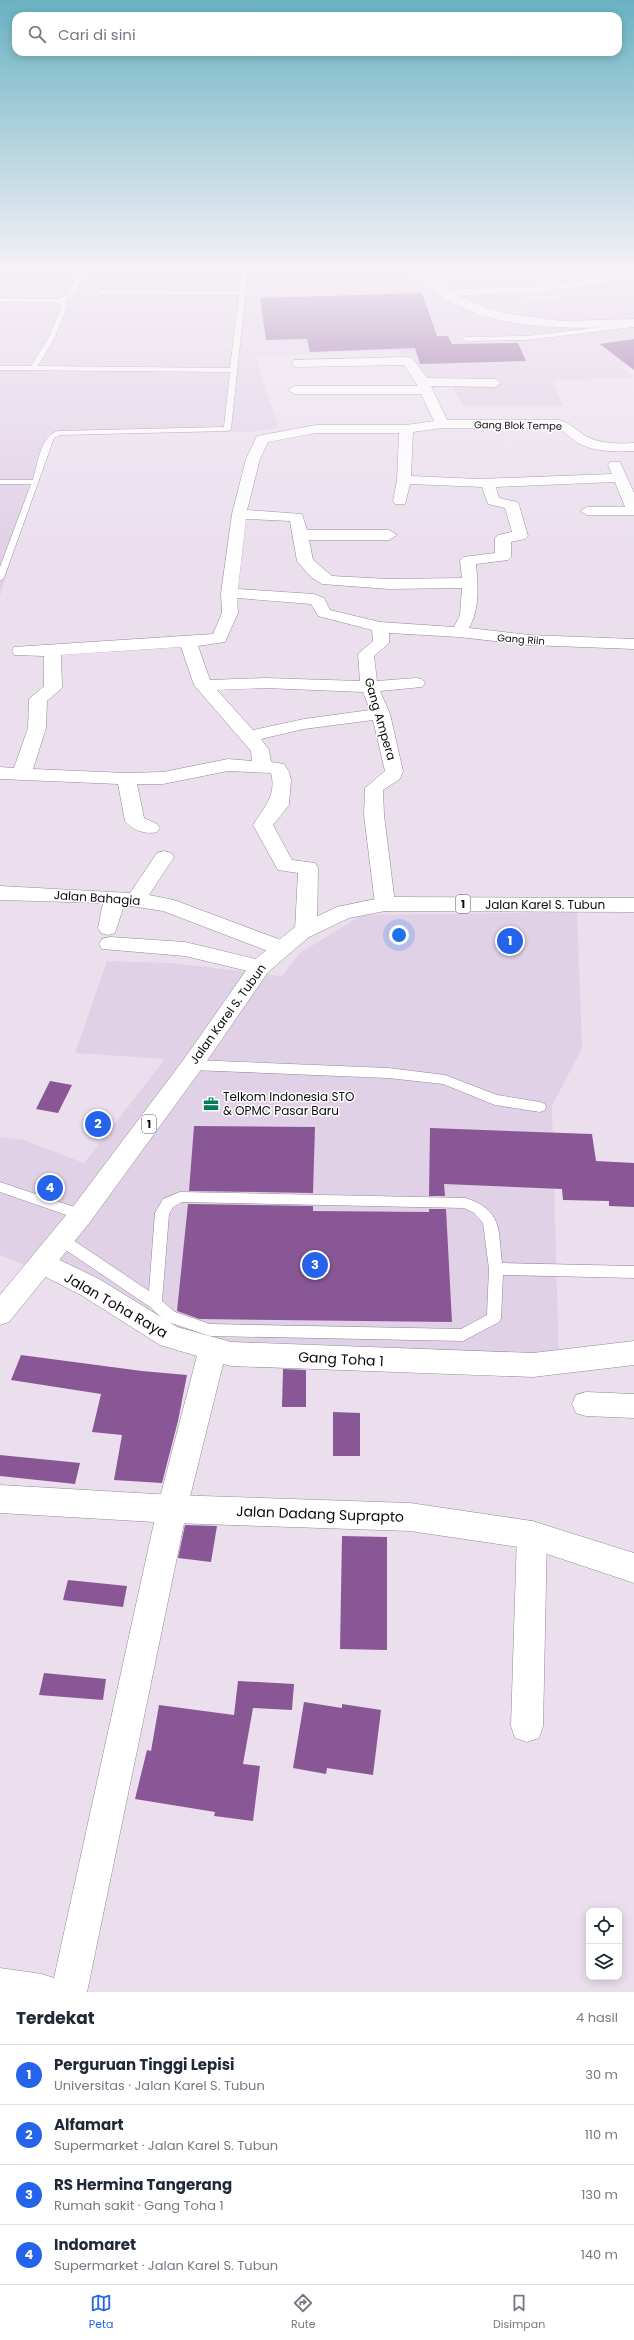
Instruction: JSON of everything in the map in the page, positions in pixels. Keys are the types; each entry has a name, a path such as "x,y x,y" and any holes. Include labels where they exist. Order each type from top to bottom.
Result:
{"main road":[{"path":"298,363 335,362"},
{"path":"410,362 424,386 442,424"},
{"path":"295,390 495,383"},
{"name":"Gang Blok Tempe","path":"239,514 253,459 262,439 287,433 316,430 406,429 442,424 562,424 568,426 582,438 612,448"},
{"path":"400,501 404,480 406,429"},
{"path":"587,511 634,511 626,484 612,448 634,447"},
{"path":"404,480 435,481 444,484 626,484"},
{"path":"459,632 468,615 470,583 469,559 503,557 503,538 520,536 512,505 493,501 488,483"},
{"path":"20,651 52,651 188,642 219,638 230,613 229,593 239,514 294,515 298,519 299,535 305,561 316,574 328,581 390,584 470,583"},
{"path":"299,535 389,534"},
{"name":"Gang Riin","path":"229,593 314,599 318,601 324,613 380,627 459,632 529,640 634,644"},
{"name":"Gang Ampera","path":"380,627 381,642 366,654 369,687 381,714 394,771 393,774 374,788 374,815 385,904"},
{"path":"188,642 203,685 260,750 262,767"},
{"path":"22,773 37,728 38,699 53,688 52,651"},
{"path":"203,685 265,683 369,687 416,683"},
{"path":"248,737 304,724 381,714"},
{"path":"0,772 127,779 163,778 228,766 277,768 281,772 282,778 279,805 266,818 264,829 285,866 308,868 306,930"},
{"path":"127,779 135,821 150,828"},
{"path":"136,899 164,857"},
{"name":"Jalan Bahagia","path":"0,893 115,897 136,899 167,905 281,948"},
{"path":"115,897 109,936 185,949 260,967"},
{"name":"Jalan Karel S. Tubun","path":"0,1314 81,1215 192,1065 260,967 281,948 306,930 344,912 385,904 634,906"},
{"name":"Jalan Toha Raya","path":"43,1263 90,1287 170,1337 213,1349"},
{"path":"69,1992 172,1509 213,1349"},
{"name":"Gang Toha 1","path":"213,1349 232,1354 533,1365 634,1353"},
{"path":"586,1404 634,1406"},
{"name":"Jalan Dadang Suprapto","path":"0,1499 172,1509 410,1517 532,1535 634,1568"},
{"path":"527,1726 532,1535"},
{"path":"0,1986 42,1992"}],"lane":[{"path":"33,369 37,362"},
{"path":"0,578 36,482 48,442 51,437 58,433 228,429 235,362"},
{"path":"0,368 234,370"},
{"path":"0,482 36,482"},
{"path":"192,1065 388,1073 445,1080 495,1100 540,1107"},
{"path":"0,1186 81,1215"},
{"path":"62,1240 155,1303 170,1317 210,1330 463,1335 494,1318 496,1268 490,1221 479,1209 465,1202 180,1197 168,1203 162,1213 155,1303"},
{"path":"496,1268 634,1272"}],"shaded area":[{"path":"0,362 257,362 279,428 249,432 48,434 0,596"},
{"path":"407,362 634,362 634,365 621,367 634,377 553,381 563,406 464,406 451,385 421,384"},
{"path":"577,912 582,1048 552,1106 559,1362 205,1355 47,1274 0,1255 0,1137 24,1140 84,1163 165,1059 75,1053 107,961 172,963 282,976 300,953 362,915"}],"building":[{"path":"419,362 492,362 420,364"},
{"path":"623,362 634,362 634,370"},
{"path":"50,1081 72,1085 58,1113 36,1109"},
{"path":"194,1126 315,1127 313,1193 189,1191"},
{"path":"430,1128 592,1134 596,1161 634,1163 634,1207 609,1206 609,1201 563,1200 562,1189 444,1184 445,1196 429,1196"},
{"path":"188,1204 313,1206 313,1211 429,1212 429,1209 446,1209 452,1322 199,1319 177,1311"},
{"path":"21,1355 142,1371 187,1375 178,1421 162,1483 114,1480 122,1435 92,1432 101,1394 11,1380"},
{"path":"283,1369 306,1370 306,1407 282,1407"},
{"path":"333,1412 360,1413 360,1456 333,1456"},
{"path":"0,1455 80,1463 75,1484 0,1476"},
{"path":"185,1525 217,1526 211,1562 178,1558"},
{"path":"342,1536 387,1537 387,1650 340,1649"},
{"path":"68,1580 127,1586 123,1607 63,1600"},
{"path":"44,1673 106,1679 103,1700 39,1695"},
{"path":"238,1681 294,1684 292,1710 253,1708 243,1764 260,1766 253,1821 214,1816 215,1812 135,1799 147,1750 151,1751 159,1705 234,1715"},
{"path":"304,1702 342,1708 342,1704 381,1710 373,1775 327,1768 326,1774 293,1768"}],"place":[{"name":"Perguruan Tinggi Lepisi","path":"510,941"},
{"name":"Telkom Indonesia STO & OPMC Pasar Baru","path":"211,1104"},
{"name":"Alfamart","path":"98,1124"},
{"name":"Indomaret","path":"50,1188"},
{"name":"RS Hermina Tangerang","path":"315,1265"}]}
